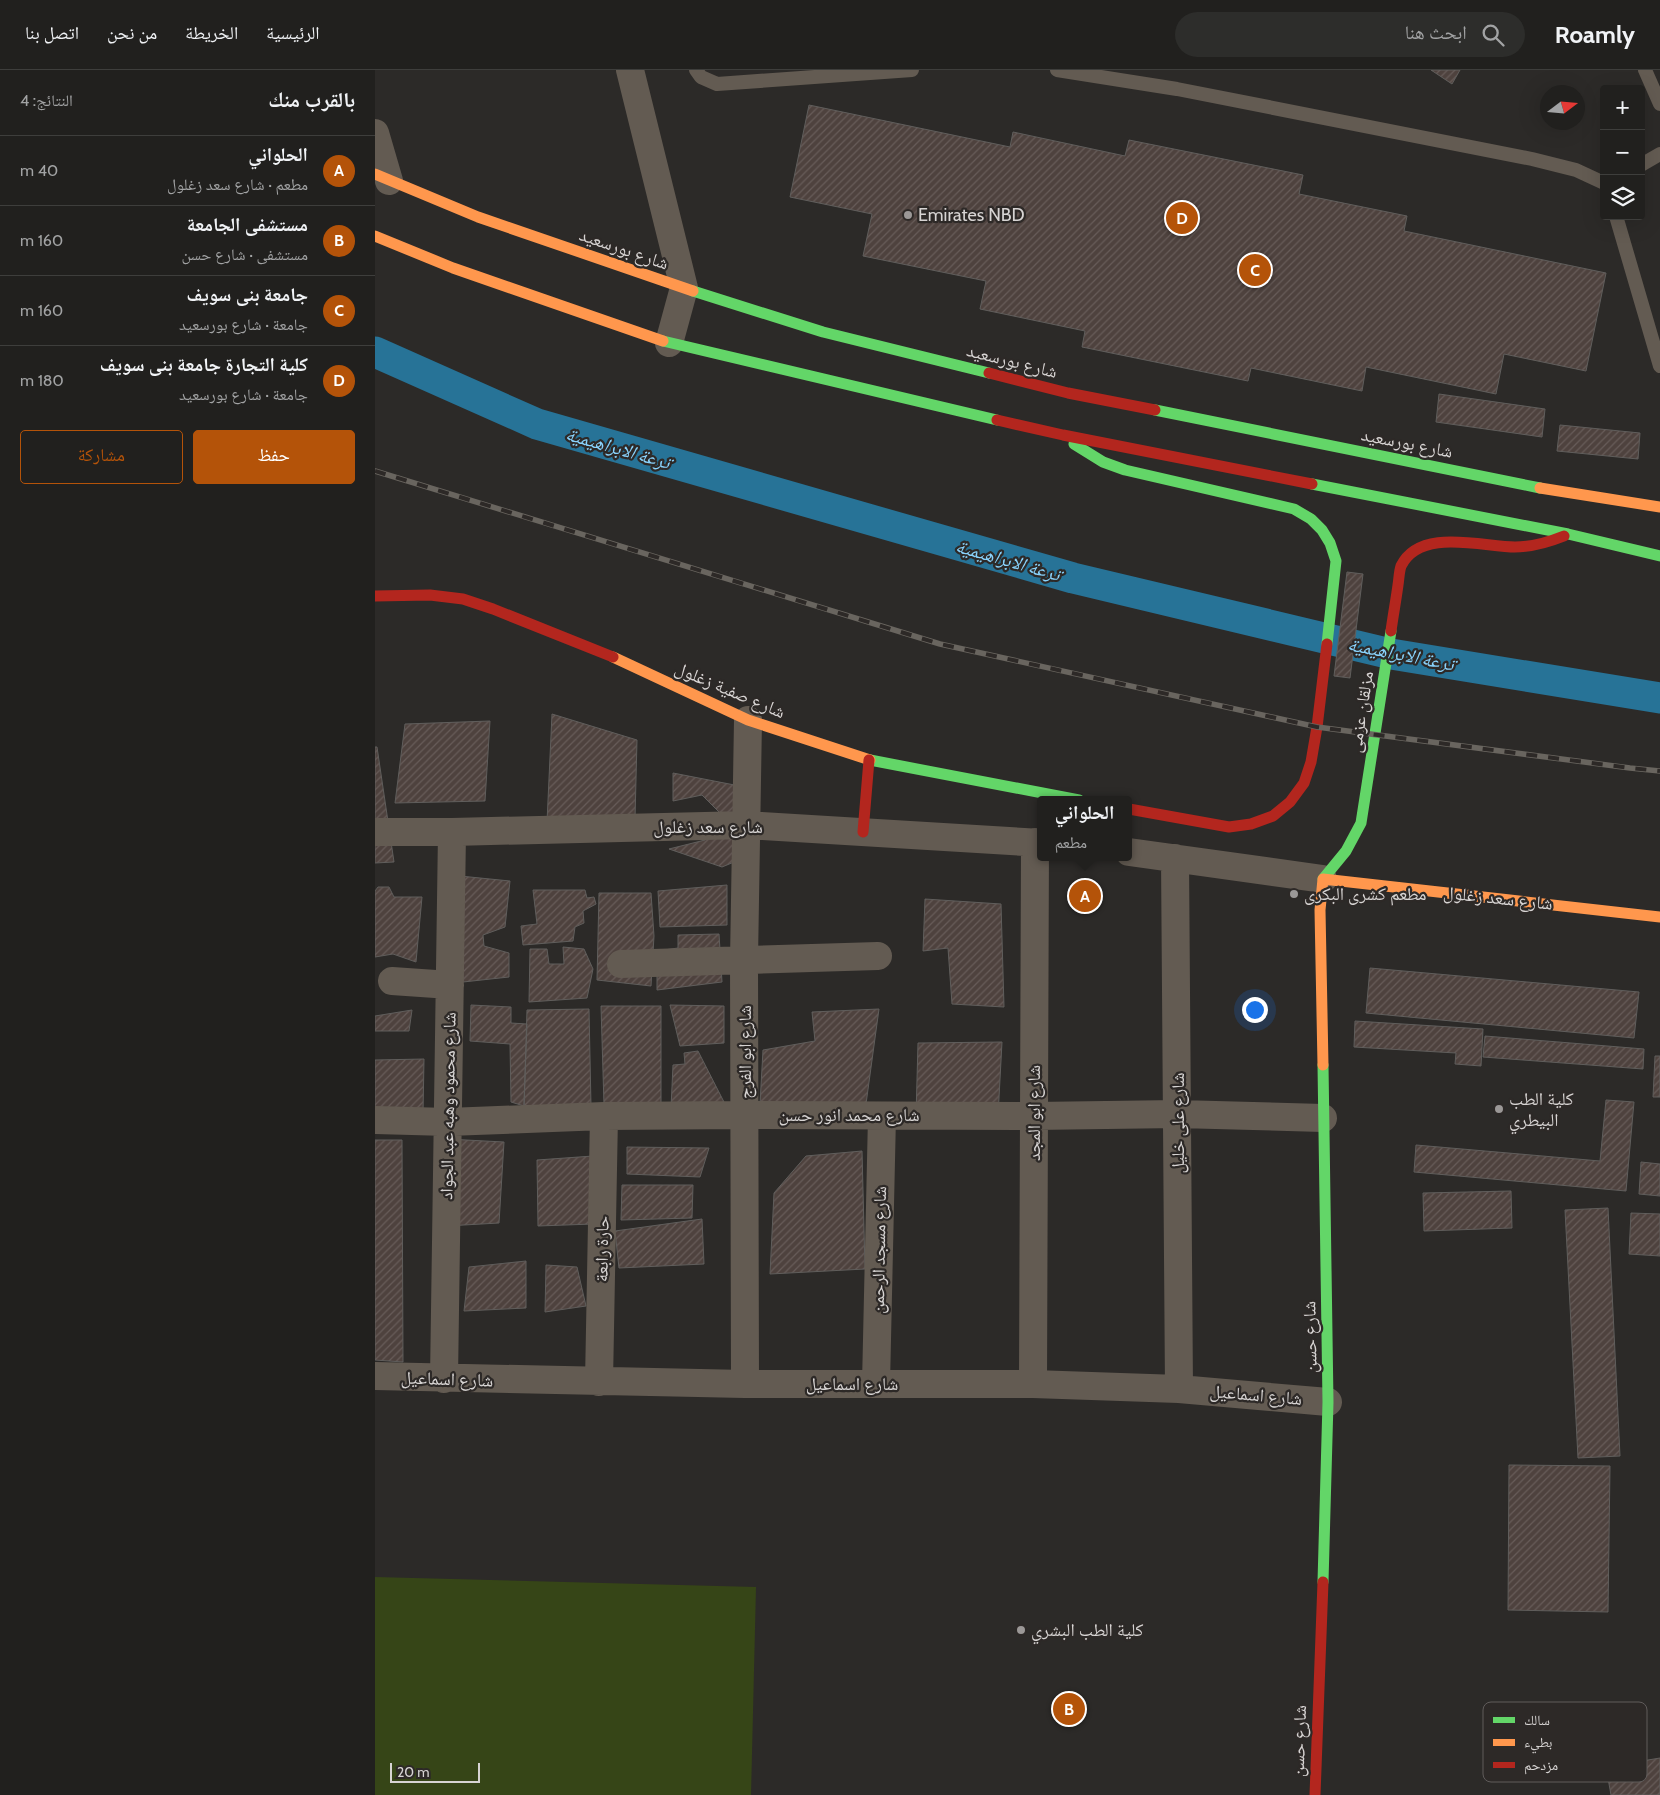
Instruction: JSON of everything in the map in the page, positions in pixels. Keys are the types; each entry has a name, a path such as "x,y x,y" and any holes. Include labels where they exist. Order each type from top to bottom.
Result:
{"street":[{"path":"630,70 684,288 669,344"},
{"path":"375,133 382,178"},
{"name":"شارع بورسعيد","path":"382,178 478,217 767,316 823,332 1067,393 1562,492 1660,507"},
{"path":"375,236 453,268 669,344 1063,435 1568,534 1660,556"},
{"path":"1063,435 1081,450 1103,462 1125,470 1294,509 1310,517 1323,529 1332,544 1336,562 1317,727 1311,762 1304,783 1290,802 1273,816 1251,824 1229,827 1132,810"},
{"name":"مزلقان عزمى","path":"1323,879 1346,851 1361,823 1401,567 1411,554 1424,546 1439,541 1516,547 1541,544 1568,534"},
{"name":"شارع صفية زغلول","path":"375,596 430,595 463,600 493,609 606,654 748,720 869,760 1058,796"},
{"name":"شارع ابو الفرج","path":"745,1384 744,960 748,720"},
{"path":"863,832 869,760"},
{"name":"شارع سعد زغلول","path":"375,832 746,825 1037,842"},
{"name":"شارع محمود وهبه عبد الجواد","path":"444,1379 452,832"},
{"name":"شارع سعد زغلول","path":"1132,852 1323,879 1660,917"},
{"name":"شارع على خليل","path":"1175,858 1179,1389"},
{"name":"شارع ابو المجد","path":"1033,1384 1038,861"},
{"name":"شارع حسن","path":"1315,1795 1325,1560 1328,1402 1320,910 1323,879"},
{"path":"621,964 878,956"},
{"path":"392,981 450,985"},
{"name":"شارع محمد انور حسن","path":"375,1120 448,1122 604,1116 1178,1114 1323,1118"},
{"name":"حارة رابعة","path":"599,1382 604,1116"},
{"name":"شارع مسجد الرحمن","path":"876,1384 882,1116"},
{"name":"شارع اسماعيل","path":"375,1376 444,1379 745,1384 1033,1384 1179,1389 1328,1402"}],"lane":[{"path":"696,70 701,76 717,84 912,70"},
{"path":"1057,70 1177,89 1532,158 1576,170 1600,181"},
{"path":"1645,70 1660,104"},
{"path":"1645,163 1660,154"},
{"path":"1617,220 1660,366"}],"green space":[{"path":"375,1577 756,1587 751,1795 375,1795"}],"building":[{"path":"1431,70 1460,70 1452,84"},
{"path":"809,105 1010,147 1013,132 1125,156 1129,140 1303,175 1299,194 1407,216 1404,231 1606,273 1586,371 1504,354 1496,394 1366,367 1362,391 1251,368 1248,381 1082,347 1085,331 980,309 986,281 863,256 872,214 790,197"},
{"path":"1439,394 1545,409 1542,437 1436,422"},
{"path":"1560,425 1640,433 1638,459 1557,451"},
{"path":"1347,572 1363,574 1350,678 1334,676"},
{"path":"552,714 637,740 635,819 547,822"},
{"path":"490,721 485,801 395,803 405,724"},
{"path":"375,747 377,747 394,862 375,863"},
{"path":"673,773 755,789 756,853 722,867 669,849 705,840 706,832 719,812 702,795 673,801"},
{"path":"460,876 510,881 505,927 483,935 484,946 509,953 509,977 463,982"},
{"path":"727,885 727,925 660,927 658,891"},
{"path":"378,887 389,887 394,897 422,897 416,962 393,954 375,957 375,891"},
{"path":"533,890 585,890 587,898 594,897 596,904 583,911 584,923 575,927 573,941 523,945 521,926 537,924"},
{"path":"599,893 651,893 654,936 651,986 597,980"},
{"path":"925,899 1001,904 1004,1007 952,1004 948,948 923,951"},
{"path":"719,934 722,982 657,990 657,951 678,948 678,935"},
{"path":"563,947 584,949 593,969 587,998 529,1002 530,949 547,949 549,964 564,964"},
{"path":"1370,968 1639,992 1634,1038 1366,1013"},
{"path":"471,1005 511,1007 511,1023 527,1024 524,1106 511,1102 510,1044 470,1041"},
{"path":"670,1005 724,1006 724,1043 680,1046"},
{"path":"601,1006 661,1006 661,1104 604,1105"},
{"path":"589,1009 591,1106 524,1106 527,1010"},
{"path":"879,1009 866,1104 760,1104 763,1050 815,1041 812,1012"},
{"path":"412,1010 409,1031 375,1031 375,1016"},
{"path":"1355,1021 1483,1029 1481,1066 1455,1064 1456,1053 1354,1047"},
{"path":"1485,1036 1644,1049 1643,1069 1483,1057"},
{"path":"1002,1042 998,1116 916,1116 918,1043"},
{"path":"698,1051 725,1104 671,1108 673,1065 685,1064 684,1053"},
{"path":"1655,1056 1660,1056 1660,1097 1653,1097"},
{"path":"424,1059 423,1113 375,1110 375,1060"},
{"path":"1606,1100 1634,1102 1626,1191 1414,1172 1416,1145 1600,1161"},
{"path":"447,1139 504,1142 499,1223 446,1226"},
{"path":"375,1140 402,1140 403,1362 375,1360"},
{"path":"627,1147 709,1148 700,1177 627,1174"},
{"path":"862,1151 865,1269 770,1274 774,1193 806,1156"},
{"path":"593,1156 593,1224 538,1226 537,1160"},
{"path":"1641,1162 1660,1164 1660,1196 1639,1194"},
{"path":"622,1185 693,1185 692,1218 621,1220"},
{"path":"1511,1191 1512,1228 1424,1231 1423,1193"},
{"path":"1608,1208 1620,1456 1578,1458 1565,1210"},
{"path":"1631,1213 1660,1214 1660,1256 1629,1254"},
{"path":"702,1219 704,1264 619,1268 615,1231"},
{"path":"526,1261 526,1308 464,1311 469,1267"},
{"path":"546,1265 577,1267 586,1306 545,1312"},
{"path":"1509,1465 1610,1466 1608,1612 1508,1610"},
{"path":"1660,1758 1660,1795 1611,1795 1609,1782 1647,1782 1647,1760"}],"waterway":[{"name":"ترعة الابراهيمية","path":"375,352 537,424 1073,578 1391,654 1660,698"}],"railway":[{"path":"375,471 940,644 1317,727 1660,771"}],"traffic: fast":[{"path":"693,291 823,332 989,373"},
{"path":"663,341 997,420"},
{"path":"1155,410 1540,488"},
{"path":"1074,444 1103,462 1125,470 1294,509 1311,519 1322,530 1330,543 1336,561 1327,644"},
{"path":"1312,484 1568,534 1660,556"},
{"path":"1323,879 1346,851 1361,823 1391,631"},
{"path":"870,760 1058,796"},
{"path":"1323,1065 1328,1402 1323,1582"}],"traffic: slow":[{"path":"375,174 478,217 693,291"},
{"path":"375,236 453,268 663,341"},
{"path":"1540,488 1660,507"},
{"path":"613,657 748,720 870,760"},
{"path":"1323,879 1660,917"},
{"path":"1323,879 1320,910 1323,1065"}],"traffic: jam":[{"path":"989,373 1068,393 1155,410"},
{"path":"997,420 1063,435 1312,484"},
{"path":"1391,631 1401,566 1410,554 1422,547 1437,543 1453,542 1521,547 1540,544 1564,536"},
{"path":"375,596 430,595 463,599 613,657"},
{"path":"1132,810 1229,827 1251,824 1273,816 1290,802 1304,783 1311,762 1327,644"},
{"path":"863,832 869,760"},
{"path":"1315,1795 1323,1582"}],"place":[{"name":"Emirates NBD","path":"908,215"},
{"name":"كلية التجارة جامعة بنى سويف","path":"1182,218"},
{"name":"جامعة بنى سويف","path":"1255,270"},
{"name":"مطعم كشرى البكرى","path":"1294,894"},
{"name":"الحلواني","path":"1085,896"},
{"name":"كلية الطب البيطري","path":"1499,1109"},
{"name":"كلية الطب البشري","path":"1021,1630"},
{"name":"مستشفى الجامعة","path":"1069,1709"}]}
